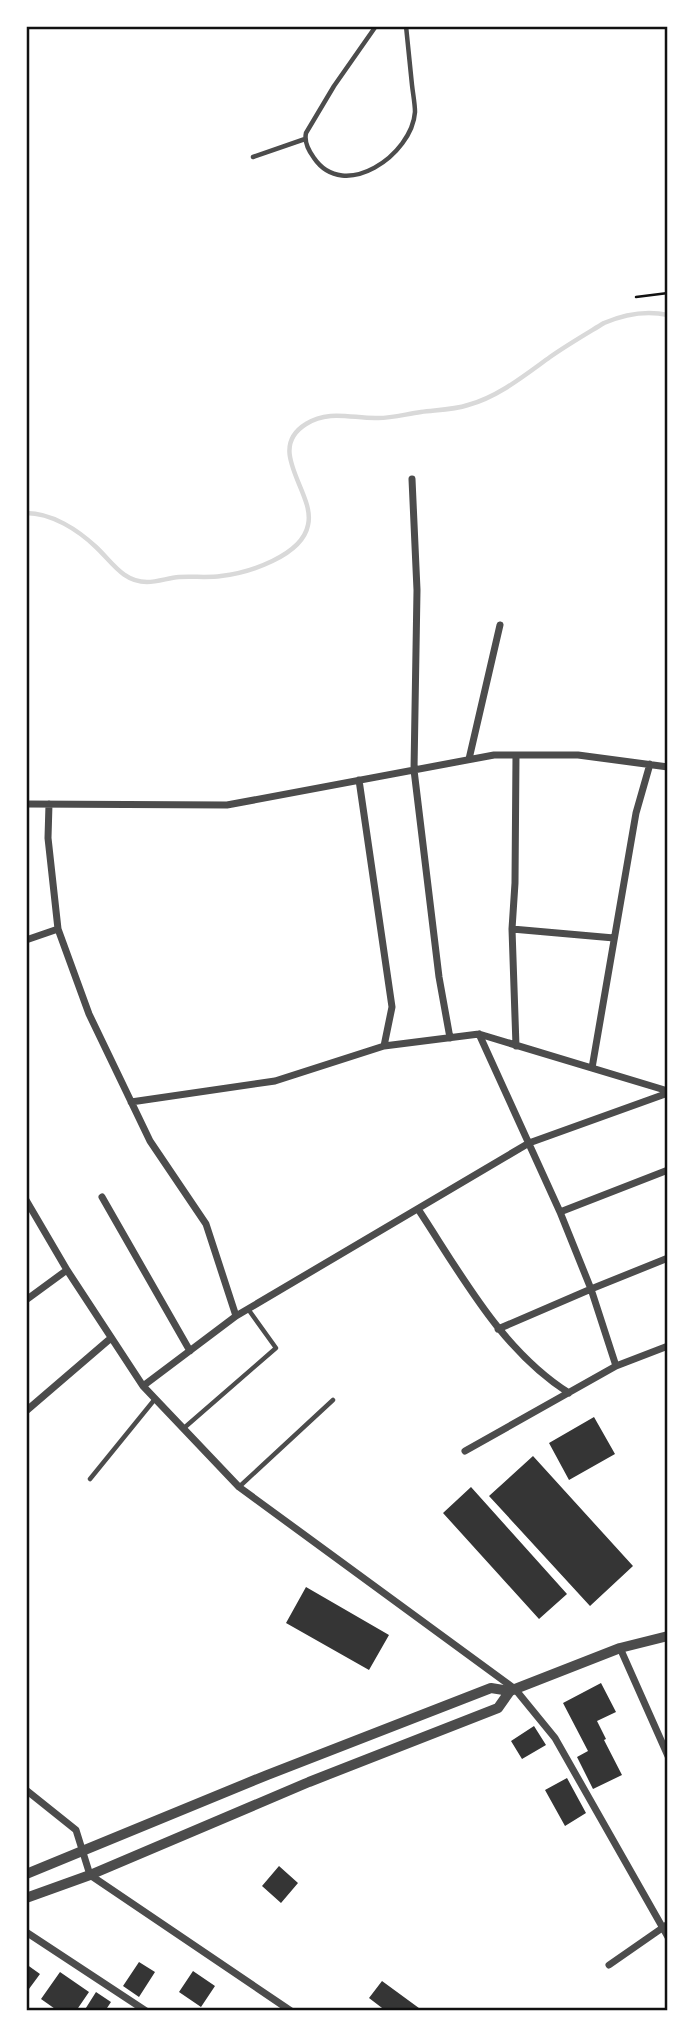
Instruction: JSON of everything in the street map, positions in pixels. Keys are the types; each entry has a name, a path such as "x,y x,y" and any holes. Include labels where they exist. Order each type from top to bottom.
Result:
{"street":[{"path":"412,479 417,590 414,770 439,978 450,1038"},
{"path":"469,759 500,625"},
{"path":"26,804 227,805 494,755 578,755 668,766"},
{"path":"516,755 512,929 516,1046"},
{"path":"592,1068 636,813 650,764"},
{"path":"359,780 392,1007 384,1046"},
{"path":"49,804 48,838 58,929 89,1014 150,1141 206,1224 236,1316"},
{"path":"26,940 58,929"},
{"path":"512,929 614,938"},
{"path":"479,1034 560,1212 591,1289 616,1366"},
{"path":"131,1102 275,1081 384,1046 479,1034 668,1092"},
{"path":"143,1387 248,1308 529,1143 668,1092"},
{"path":"560,1212 668,1170"},
{"path":"102,1197 190,1351"},
{"path":"27,1202 67,1270 143,1387 239,1487 512,1690 555,1738 665,1926 668,1937"},
{"path":"418,1209 498,1329 548,1380 569,1393"},
{"path":"498,1329 668,1258"},
{"path":"26,1300 67,1270"},
{"path":"26,1411 111,1338"},
{"path":"465,1451 616,1366 668,1346"},
{"path":"26,1874 267,1774 491,1688 512,1690 620,1647 668,1636"},
{"path":"620,1647 668,1756"},
{"path":"26,1898 90,1875 309,1782 498,1708 512,1690"},
{"path":"26,1790 76,1830 90,1875 291,2011"},
{"path":"610,1965 665,1926"},
{"path":"26,1932 146,2011"}],"lane":[{"path":"376,26 319,109 305,139 315,160 324,169 335,174 348,176 360,173 390,159 406,137 415,113 406,26"},
{"path":"253,158 305,139"},
{"path":"183,1429 276,1348 248,1308"},
{"path":"90,1479 155,1399"},
{"path":"239,1487 333,1400"}],"path":[{"path":"636,297 668,293"}],"building":[{"path":"594,1417 615,1454 569,1480 549,1443"},
{"path":"533,1456 633,1566 590,1606 489,1496"},
{"path":"471,1487 567,1594 539,1619 443,1513"},
{"path":"306,1587 389,1635 369,1670 286,1623"},
{"path":"601,1683 616,1712 597,1721 622,1775 593,1789 577,1757 588,1751 563,1703"},
{"path":"534,1726 546,1745 522,1759 511,1741"},
{"path":"567,1778 586,1813 565,1826 545,1790"},
{"path":"279,1866 298,1883 281,1903 262,1886"},
{"path":"139,1962 155,1972 139,1997 123,1986"},
{"path":"26,1964 40,1974 26,1993"},
{"path":"193,1971 215,1986 201,2007 179,1992"},
{"path":"60,1972 89,1992 76,2011 58,2011 41,1999"},
{"path":"382,1981 423,2011 386,2011 369,1998"},
{"path":"96,1992 111,2002 105,2011 84,2011"}],"waterway":[{"path":"26,513 55,519 73,529 125,575 139,581 216,577 259,567 296,546 308,525 305,499 290,459 294,434 306,424 324,417 384,418 468,405 501,391 604,323 635,314 668,315"}]}
